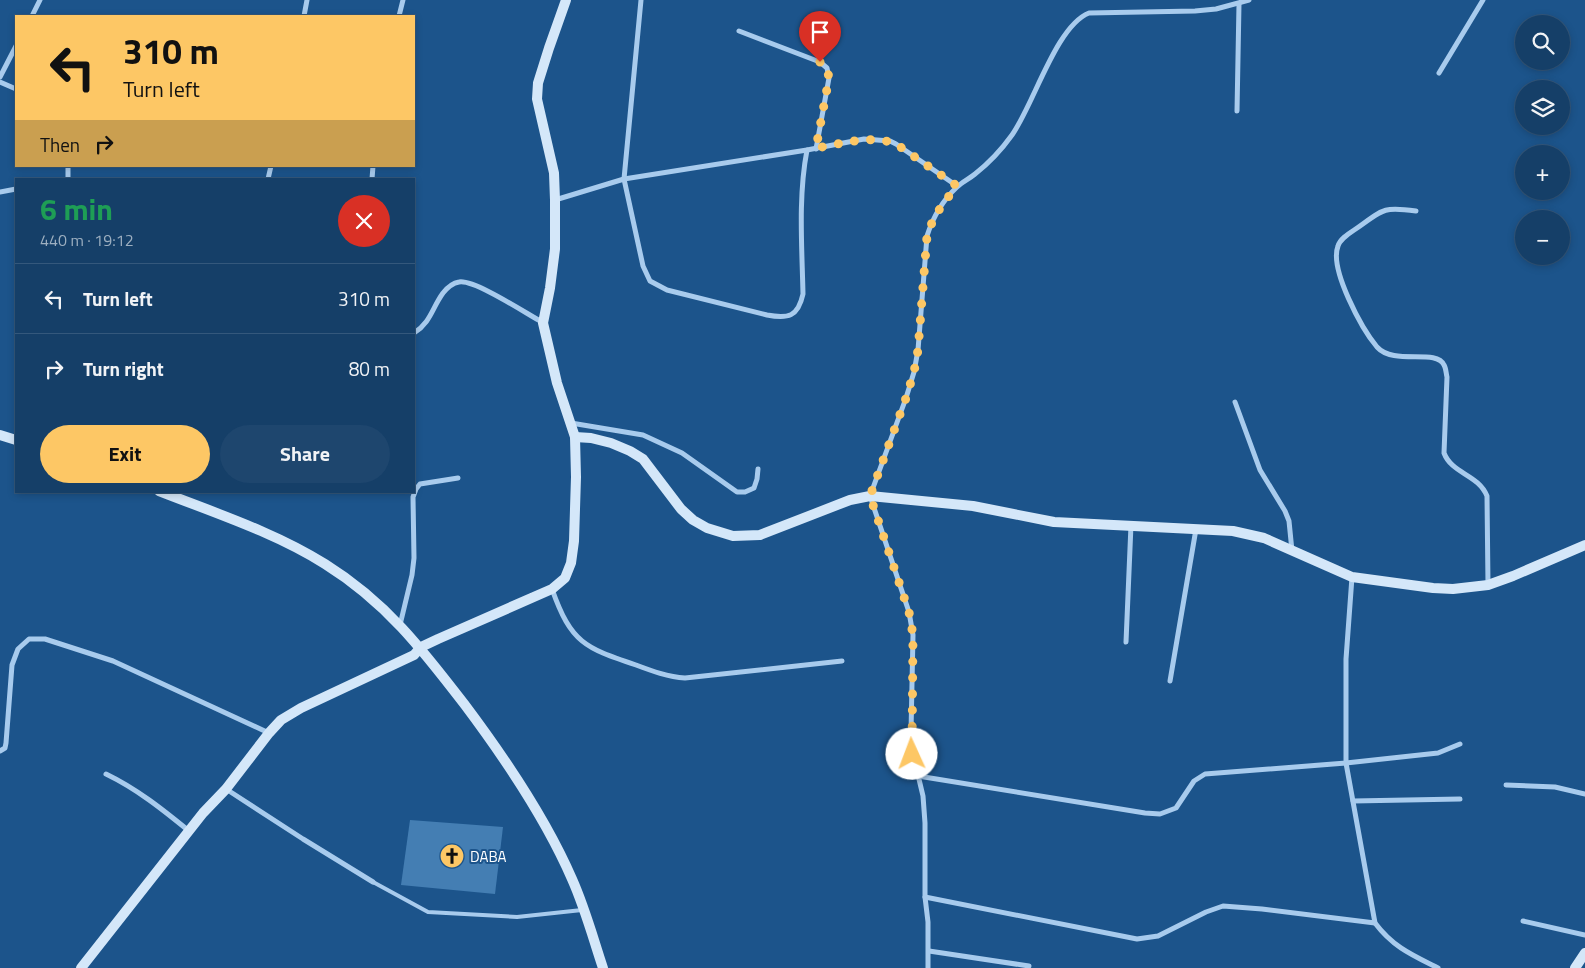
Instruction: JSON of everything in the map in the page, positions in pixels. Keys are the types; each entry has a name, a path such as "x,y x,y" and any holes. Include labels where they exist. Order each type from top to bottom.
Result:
{"street":[{"path":"32,15 40,0"},
{"path":"304,15 307,0"},
{"path":"399,15 403,0"},
{"path":"84,967 189,831 226,789 281,720 301,708 414,655 421,647 552,589 565,578 571,563 574,541 575,436 556,383 543,322 555,249 555,200 554,173 537,99 538,84 566,0"},
{"path":"642,0 624,179 643,266 650,281 667,290 768,315 790,316 796,311 801,303 803,294 802,193 807,150"},
{"path":"928,968 928,922 925,897 925,823 922,796 912,754 913,635 909,612 870,496 914,372 918,350 927,236 931,221 957,186 975,174 997,154 1012,135 1027,111 1066,33 1080,17 1089,13 1216,9 1249,0"},
{"path":"1438,73 1483,0"},
{"path":"1237,111 1239,4"},
{"path":"739,32 820,62 827,68 829,78 816,148"},
{"path":"0,77 15,48"},
{"path":"0,82 15,89"},
{"path":"555,200 624,179 864,140 890,141 957,186"},
{"path":"0,192 15,189"},
{"path":"1416,211 1393,208 1375,214 1342,240 1336,255 1338,266 1348,301 1355,316 1378,348 1387,355 1428,357 1438,359 1444,364 1447,376 1444,453 1446,460 1478,482 1487,496 1488,585"},
{"path":"415,332 429,320 443,294 452,284 460,281 470,283 543,322"},
{"path":"1235,402 1260,470 1289,521 1292,552"},
{"path":"570,423 643,436 682,453 737,492 745,492 754,488 758,479 758,469"},
{"path":"0,435 15,440"},
{"path":"575,436 591,438 630,451 643,459 681,509 693,520 707,528 733,536 760,535 850,500 870,496 973,506 1054,522 1131,525 1249,534 1264,538 1352,577 1446,589 1488,585 1585,545"},
{"path":"415,492 420,484 458,478"},
{"path":"164,493 250,527 325,564 360,588 421,647 477,721 519,783 558,850 572,878 603,968"},
{"path":"400,625 412,575 414,558 414,493"},
{"path":"1126,642 1131,525"},
{"path":"1170,682 1196,529"},
{"path":"1352,577 1346,660 1346,763 1375,923 1385,936 1402,950 1438,968"},
{"path":"552,589 565,622 576,637 588,646 602,654 674,677 713,676 842,661"},
{"path":"0,751 5,748 6,743 12,665 18,649 29,639 45,639 113,661 269,733"},
{"path":"918,776 1160,814 1176,808 1194,780 1205,774 1346,763 1438,753 1460,744"},
{"path":"106,774 144,795 189,831"},
{"path":"1506,784 1555,787 1585,794"},
{"path":"226,789 372,882"},
{"path":"1353,801 1460,799"},
{"path":"925,897 1137,939 1158,936 1206,912 1223,906 1375,923"},
{"path":"1524,921 1585,935"},
{"path":"928,951 1029,966"},
{"path":"1576,968 1585,953"}],"lane":[{"path":"372,882 428,912 516,917 584,910"}],"building":[{"name":"DABA","path":"410,820 503,827 495,894 401,885"}],"place":[{"name":"DABA","path":"452,856"}],"route":[{"path":"820,62 827,68 829,78 816,148 864,140 890,141 957,186 931,221 927,236 918,350 914,372 870,496 909,612 913,635 912,754"}]}
